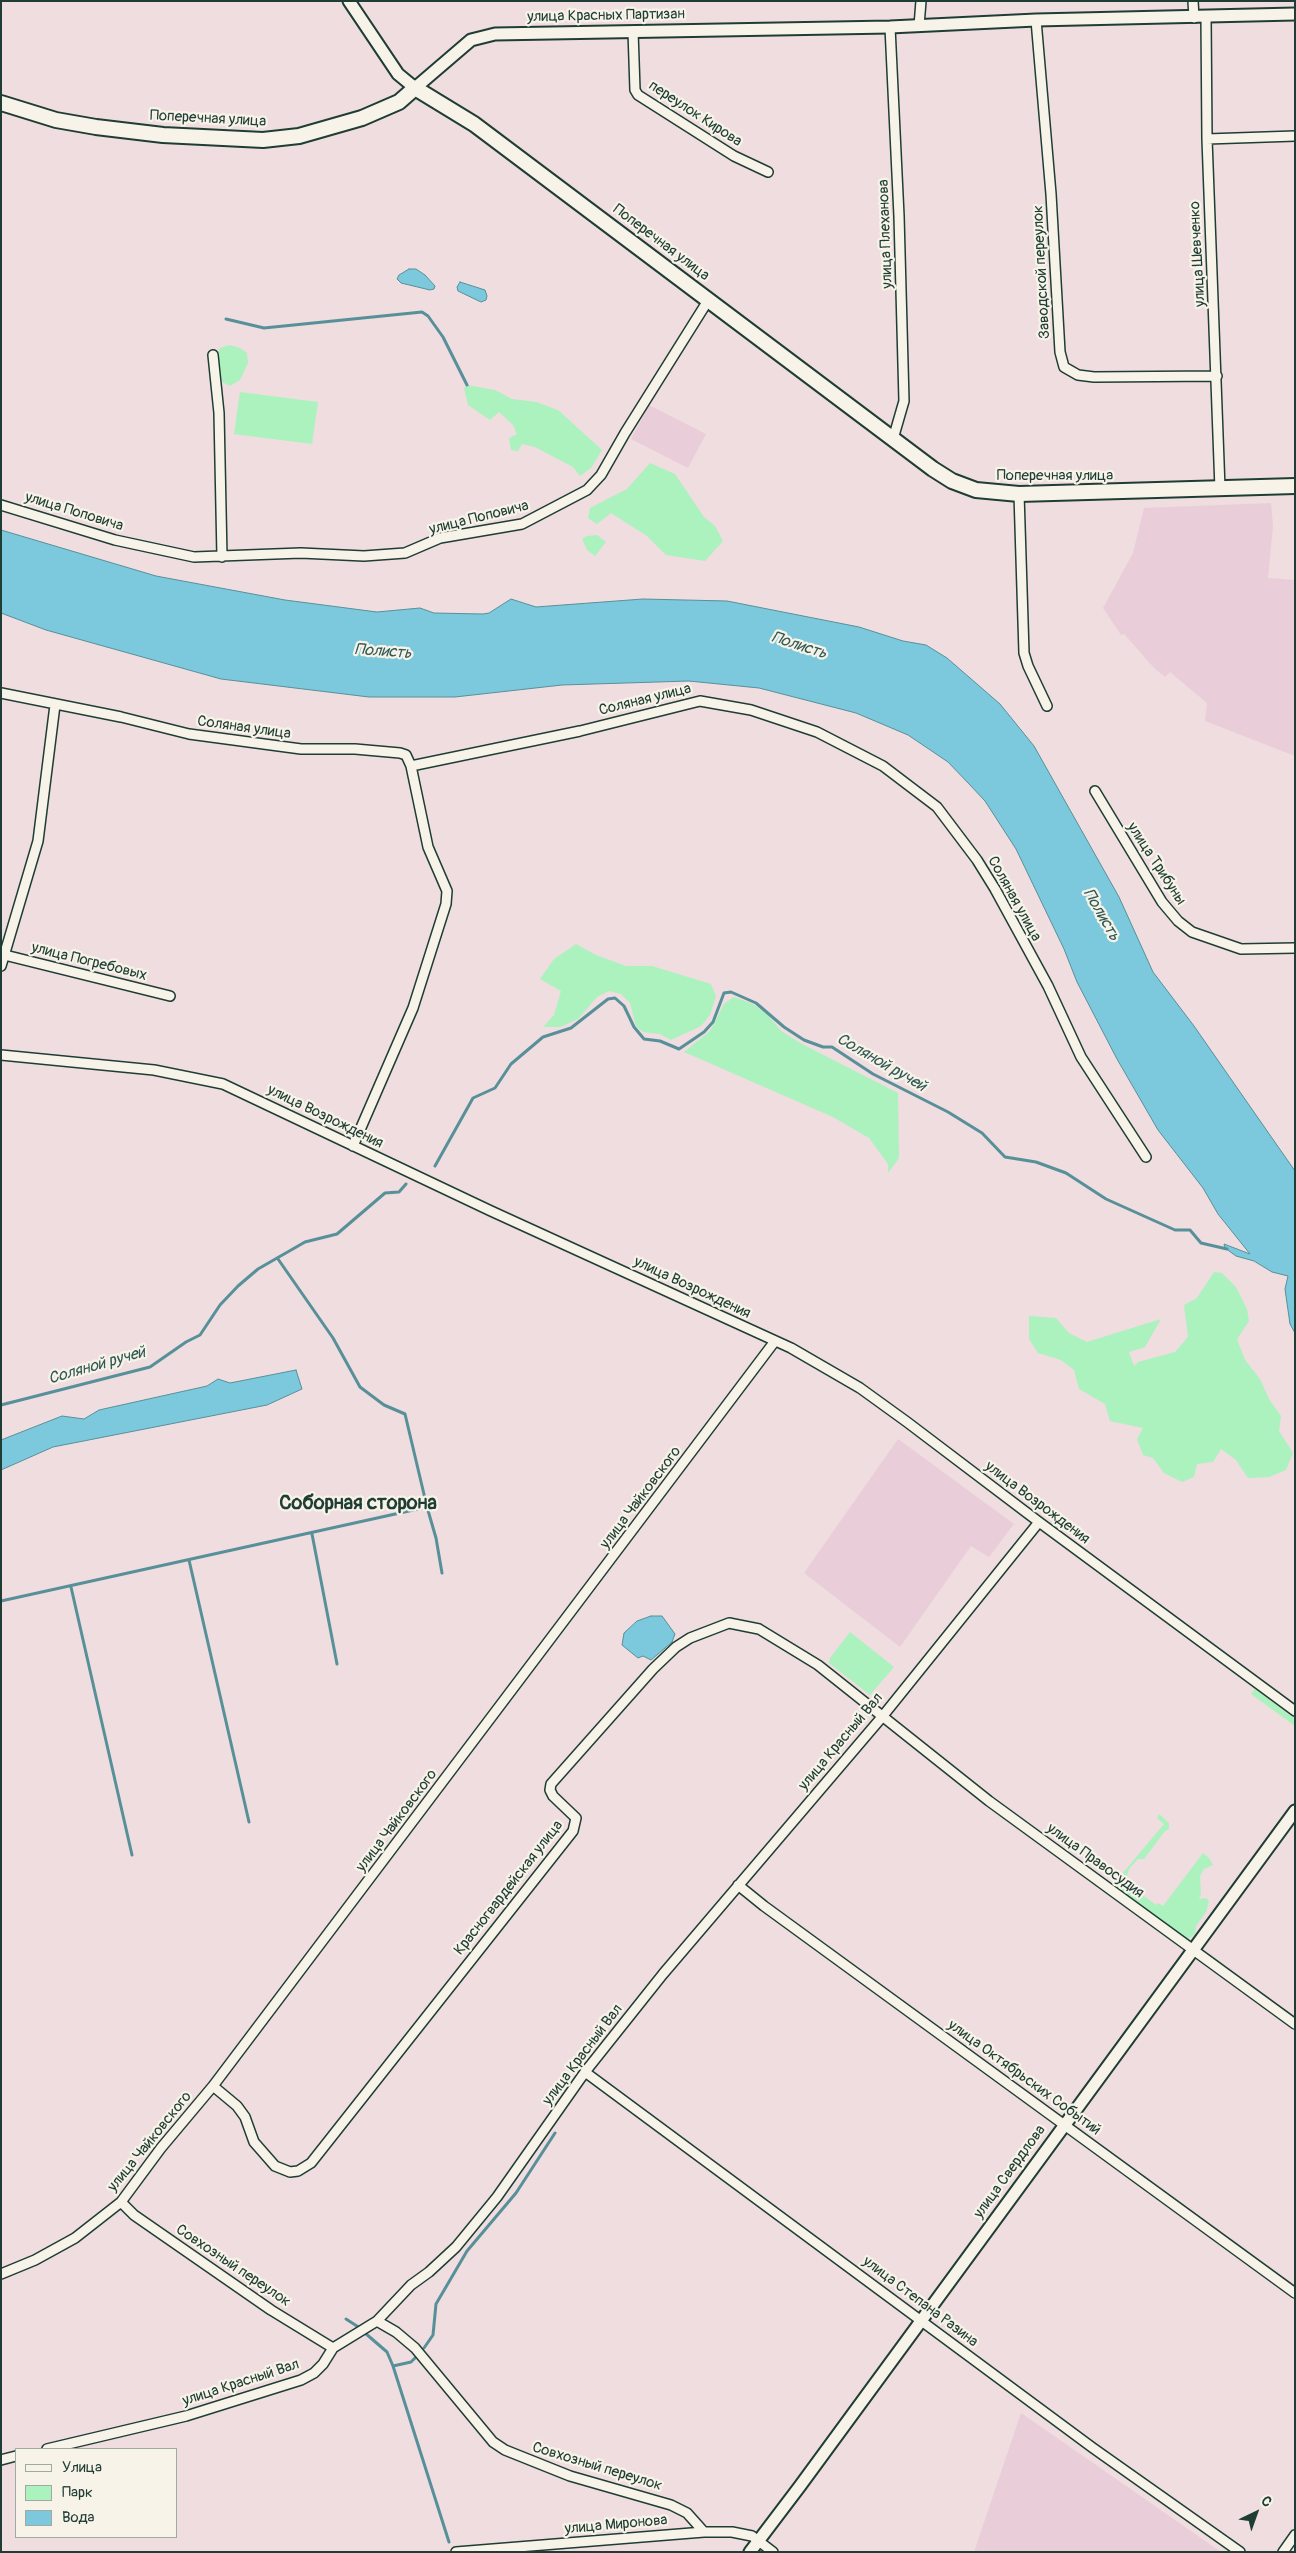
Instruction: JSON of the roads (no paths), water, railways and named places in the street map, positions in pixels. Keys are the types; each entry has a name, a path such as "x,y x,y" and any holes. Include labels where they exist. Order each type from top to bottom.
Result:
{"main road":[{"name":"Поперечная улица","path":"1,103 46,118 96,127 162,135 263,140 299,136 362,118 399,102 414,88 474,124 893,439 952,481 976,490 1019,494 1295,486"}],"street":[{"path":"349,1 398,74 414,88"},
{"path":"920,26 921,1"},
{"path":"1193,1 1194,18"},
{"name":"улица Красных Партизан","path":"414,88 471,40 484,36 522,33 890,27 1036,20 1194,18 1295,14"},
{"name":"улица Шевченко","path":"1206,17 1207,138 1220,489"},
{"name":"Заводской переулок","path":"1036,20 1051,194 1060,352 1064,367 1078,375 1094,377 1217,376"},
{"name":"улица Плеханова","path":"890,27 900,216 904,401 893,439"},
{"name":"переулок Кирова","path":"633,31 635,90 638,95 734,156 768,172"},
{"path":"1207,138 1295,136"},
{"name":"улица Поповича","path":"1,505 115,540 194,557 301,553 364,556 405,553 440,538 466,532 502,529 537,517 587,490 601,475 624,433 709,299"},
{"path":"212,355 219,413 222,557"},
{"path":"1019,494 1024,653 1028,666 1047,706"},
{"name":"Соляная улица","path":"1,693 121,717 189,734 301,749 355,749 400,753 406,756 411,766 580,731 700,701 751,710 817,732 883,766 936,807 977,860 1048,986 1080,1057 1146,1158"},
{"path":"1,966 38,841 55,705"},
{"path":"353,1146 413,1008 446,904 447,891 428,847 411,766"},
{"name":"улица Трибуны","path":"1096,791 1150,884 1171,913 1192,932 1241,949 1295,948"},
{"name":"улица Погребовых","path":"3,955 170,996"},
{"name":"улица Возрождения","path":"1,1055 60,1060 196,1077 223,1084 775,1341 829,1368 860,1388 1295,1710"},
{"name":"улица Чайковского","path":"1,2274 35,2260 75,2238 121,2202 161,2148 213,2086 775,1341"},
{"name":"улица Красный Вал","path":"51,2448 186,2416 301,2380 319,2368 333,2348 377,2321 406,2289 456,2247 497,2197 585,2072 738,1885 882,1716 1039,1522"},
{"name":"Красногвардейская улица","path":"213,2086 237,2106 245,2117 254,2142 275,2166 290,2172 298,2171 311,2163 573,1831 576,1818 553,1796 550,1790 551,1784 653,1669 676,1647 690,1638 729,1622 759,1629 818,1664 882,1716"},
{"name":"улица Правосудия","path":"882,1716 989,1801 1295,2024"},
{"name":"улица Свердлова","path":"750,2552 1295,1811"},
{"name":"улица Октябрьских Событий","path":"738,1885 764,1906 1295,2293"},
{"name":"улица Степана Разина","path":"585,2072 1092,2448 1240,2552"},
{"name":"Совхозный переулок","path":"121,2202 134,2215 271,2310 333,2348"},
{"name":"Совхозный переулок","path":"377,2321 396,2332 415,2348 493,2442 505,2450 570,2476 671,2505 687,2513 704,2532"},
{"path":"1,2460 15,2456"},
{"name":"улица Миронова","path":"456,2552 704,2532 732,2532 752,2536 773,2552"},
{"path":"1283,2552 1295,2535"}],"water":[{"path":"409,269 416,269 425,275 435,286 434,289 430,290 401,283 397,279 399,275"},
{"path":"460,282 485,290 486,300 481,302 458,291 457,287"},
{"name":"Полисть","path":"1,530 156,576 285,600 377,612 420,608 434,613 483,614 489,613 511,599 536,607 643,599 727,601 859,627 903,641 926,645 947,658 1000,704 1034,746 1119,897 1153,972 1194,1026 1295,1171 1295,1333 1290,1324 1285,1289 1288,1276 1272,1272 1254,1261 1236,1256 1225,1248 1224,1244 1250,1254 1218,1214 1203,1188 1158,1130 1117,1059 1077,982 1064,949 1016,849 985,801 948,762 908,735 856,713 759,688 689,681 562,685 455,697 369,697 221,679 46,630 1,613"},
{"path":"296,1370 302,1389 267,1405 53,1447 1,1470 1,1440 62,1416 84,1419 99,1410 207,1386 218,1379 230,1383"},
{"path":"651,1616 662,1616 675,1634 672,1642 651,1660 643,1656 638,1658 622,1645 624,1633 637,1621"}],"waterway":[{"path":"226,319 264,328 422,312 428,316 443,337 467,385"},
{"name":"Соляной ручей","path":"435,1166 473,1098 495,1088 511,1064 543,1037 571,1028 608,999 615,998 624,1006 634,1027 644,1039 660,1041 679,1049 704,1032 713,1022 724,993 731,992 756,1003 784,1027 804,1040 823,1047 832,1047 873,1074 948,1112 982,1133 1005,1157 1036,1162 1066,1173 1106,1199 1175,1230 1190,1230 1201,1243 1227,1249"},
{"name":"Соляной ручей","path":"1,1405 150,1367 186,1342 200,1335 220,1305 258,1269 305,1242 337,1234 385,1193 399,1192 406,1184"},
{"path":"278,1259 333,1338 360,1387 384,1405 405,1414 436,1538 442,1573"},
{"path":"1,1601 427,1507"},
{"path":"312,1534 337,1664"},
{"path":"189,1560 249,1822"},
{"path":"71,1587 132,1855"},
{"path":"424,2348 433,2335 436,2304 467,2251 516,2193 555,2133"},
{"path":"346,2319 360,2328"},
{"path":"365,2333 387,2352 393,2366 449,2542"},
{"path":"393,2366 411,2362 418,2355"}],"district":[{"name":"Соборная сторона","path":"358,1504"}]}
